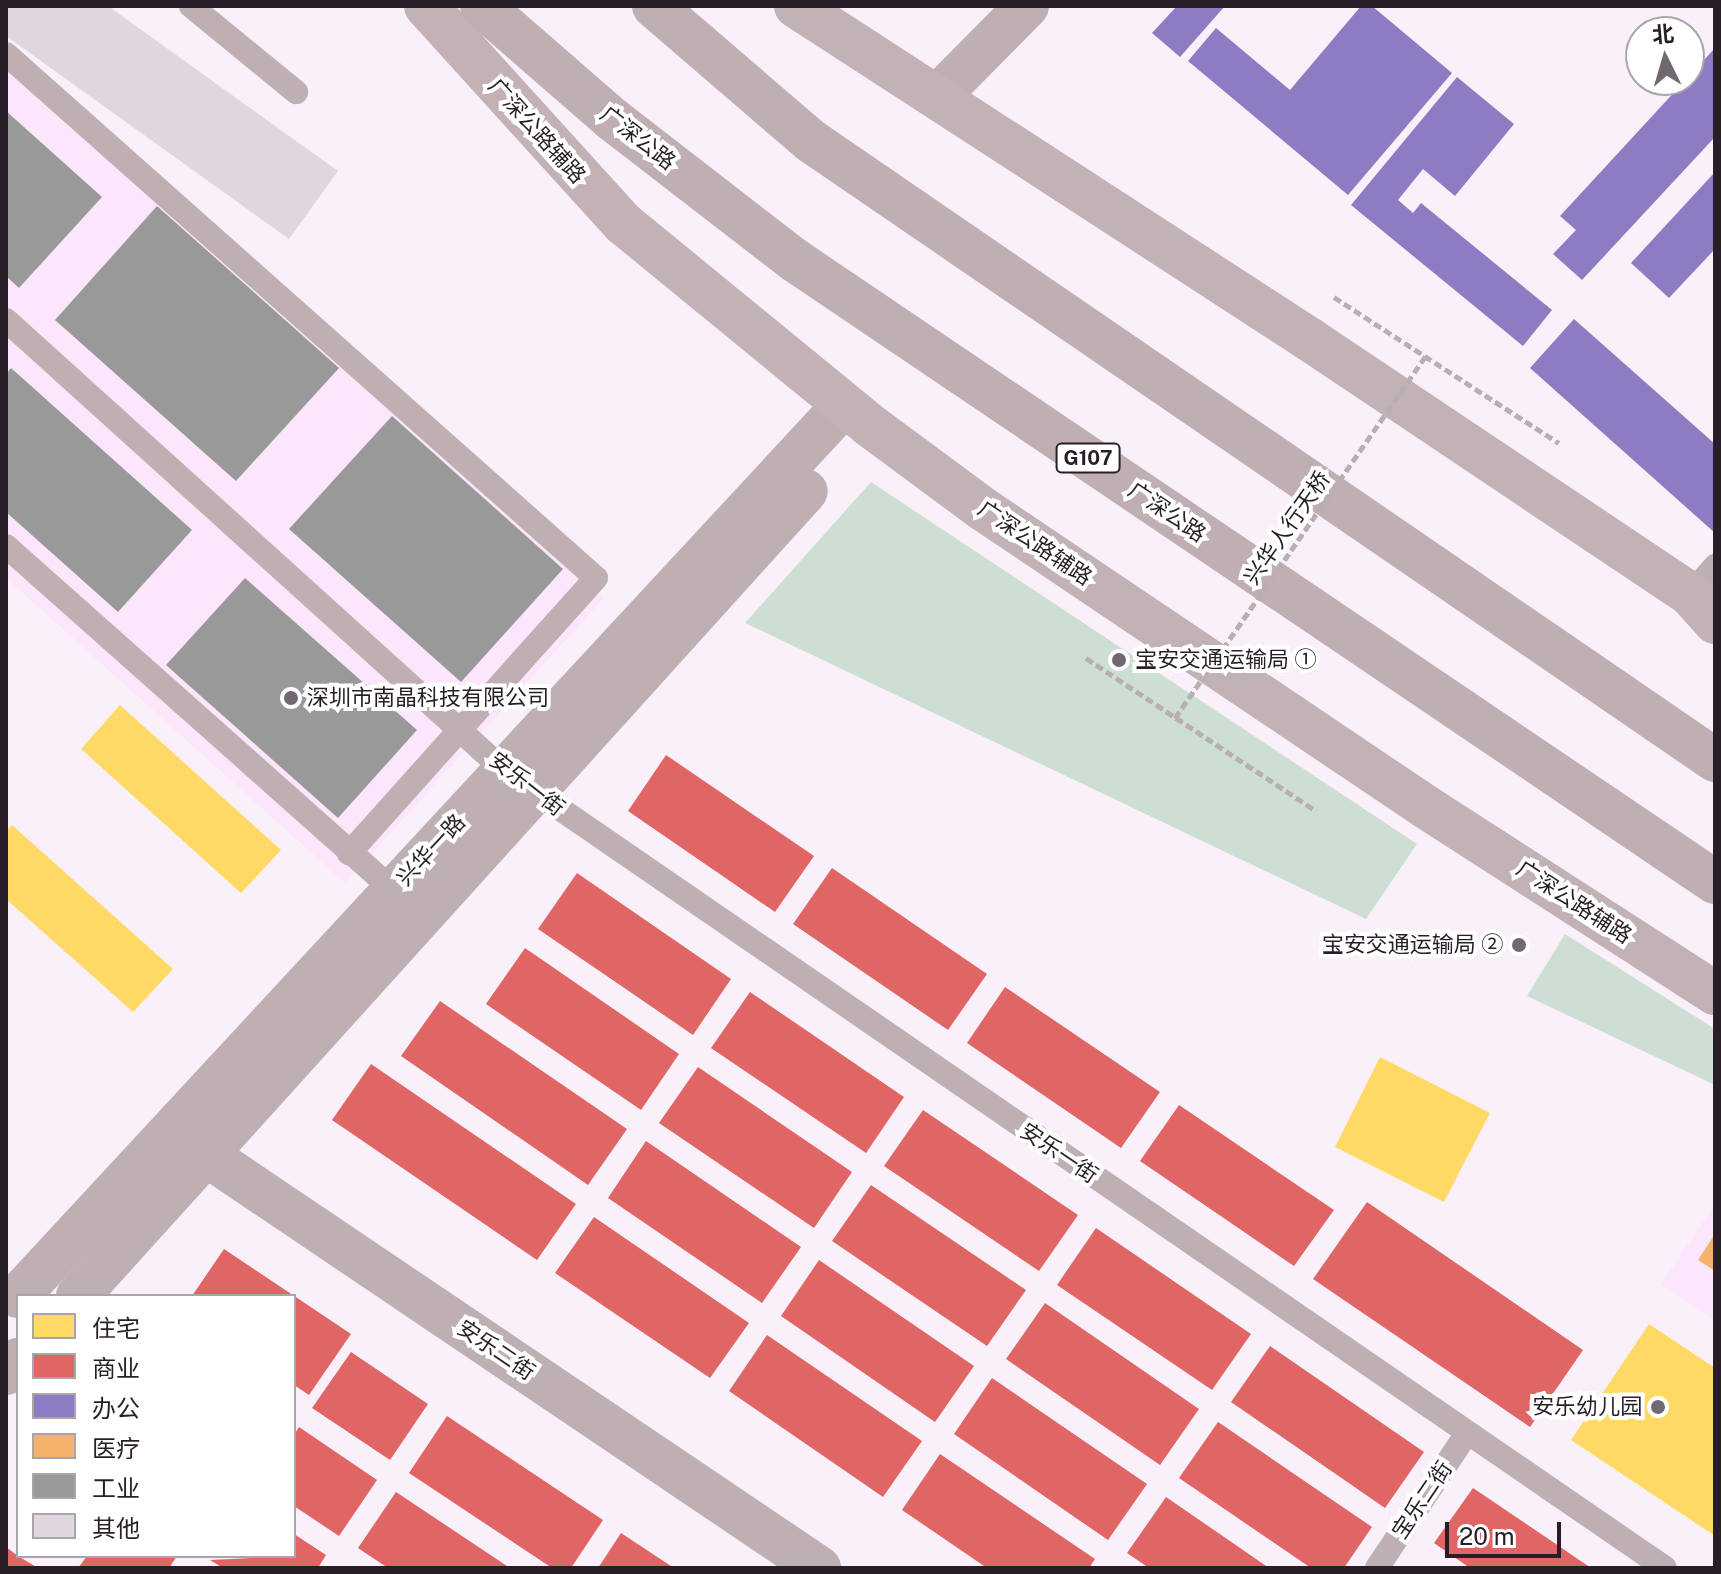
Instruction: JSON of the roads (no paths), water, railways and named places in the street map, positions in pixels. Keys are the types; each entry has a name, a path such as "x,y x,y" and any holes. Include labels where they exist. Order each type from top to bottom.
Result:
{"highway":[{"name":"广深公路","path":"482,6 612,119 796,261 1715,882"},
{"path":"654,6 811,141 1715,760"}],"main road":[{"name":"广深公路辅路","path":"426,6 624,224 856,415 983,509 1361,763 1715,993"},
{"path":"796,6 1707,594"}],"street":[{"path":"937,97 1027,6"},
{"name":"兴华一路","path":"79,1294 192,1142 518,781 856,415"},
{"name":"兴华一路","path":"20,1294 192,1142"},
{"name":"安乐二街","path":"192,1142 819,1568"}],"lane":[{"path":"191,6 296,92"},
{"path":"6,54 596,578 349,853"},
{"name":"安乐一街","path":"6,320 462,727 518,781 1665,1568"},
{"path":"6,546 407,903"},
{"name":"宝乐二街","path":"1377,1568 1467,1433"}],"place":[{"name":"宝安交通运输局 ①","path":"1119,660"},
{"name":"深圳市南晶科技有限公司","path":"291,698"},
{"name":"宝安交通运输局 ②","path":"1519,945"},
{"name":"安乐幼儿园","path":"1658,1407"}]}
